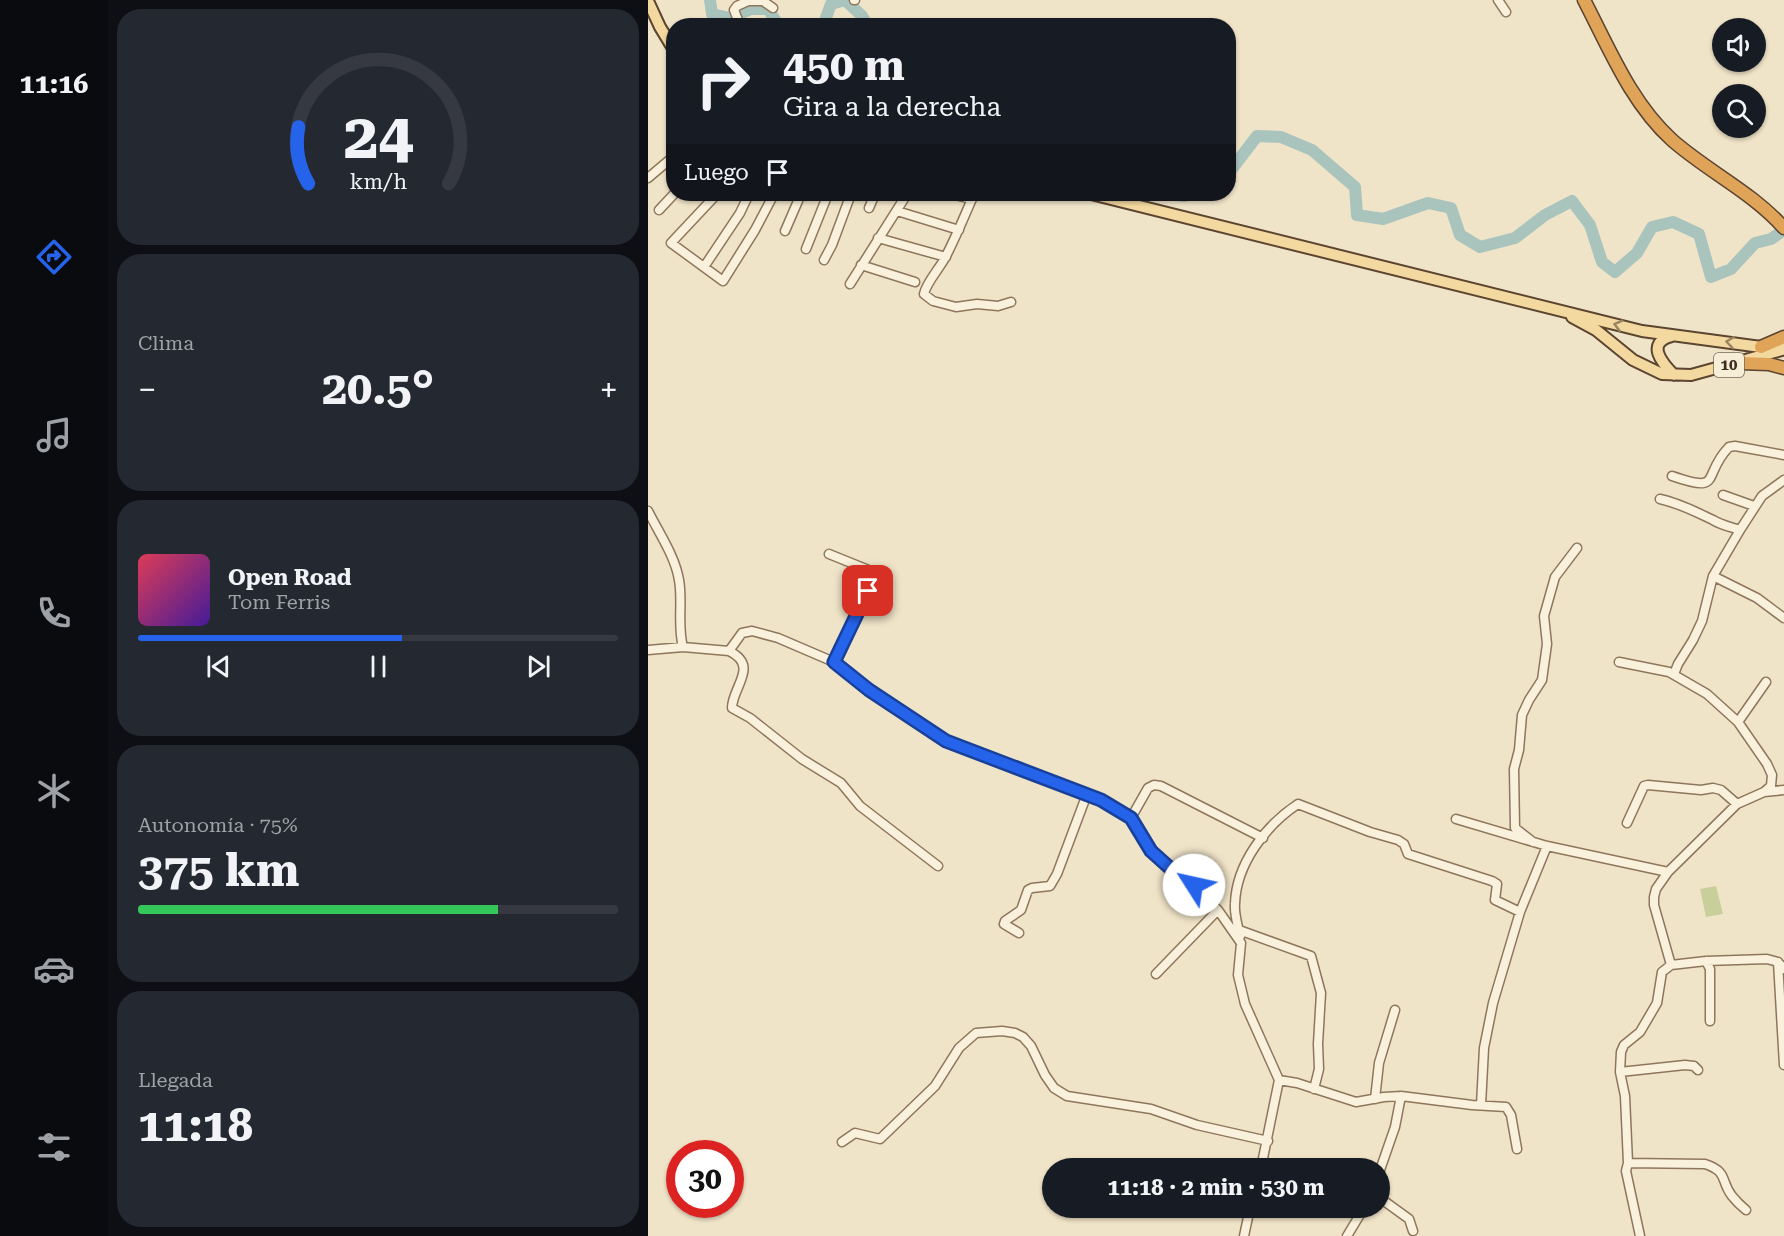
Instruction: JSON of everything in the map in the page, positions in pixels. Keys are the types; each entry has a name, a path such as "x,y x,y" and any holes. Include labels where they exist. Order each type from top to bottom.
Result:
{"highway":[{"path":"1584,0 1634,94 1650,117 1672,140 1782,225"},
{"path":"1761,347 1784,337"},
{"path":"1739,363 1770,364 1784,369"}],"main road":[{"path":"648,2 666,35"},
{"name":"10","path":"1119,201 1642,331 1784,349"},
{"name":"10","path":"1558,309 1596,330 1633,360 1662,374 1691,375 1784,349"},
{"path":"1674,375 1660,360 1657,351 1660,343 1676,335"}],"street":[{"path":"1498,0 1506,12"},
{"path":"736,18 734,10 747,1 763,1 773,8"},
{"path":"648,178 666,163"},
{"path":"659,210 667,201"},
{"path":"710,201 671,243 723,281 770,201"},
{"path":"705,267 746,201"},
{"path":"785,231 798,201"},
{"path":"806,249 825,201"},
{"path":"824,260 848,201"},
{"path":"869,208 872,201"},
{"path":"850,284 903,201"},
{"path":"971,201 959,230 936,274 926,286 924,294 928,299 956,307 978,303 998,306 1011,302"},
{"path":"897,211 959,230"},
{"path":"878,238 945,257"},
{"path":"861,265 915,282"},
{"path":"1672,476 1696,484 1704,484 1710,479 1729,447 1735,446 1784,455"},
{"path":"1674,674 1702,621 1713,576 1762,496 1784,480"},
{"path":"1723,495 1755,506"},
{"path":"1660,499 1740,530"},
{"path":"648,511 673,559 679,578 683,647"},
{"path":"1533,842 1515,828 1514,769 1519,750 1522,715 1542,680 1547,644 1544,616 1555,577 1577,548"},
{"path":"828,554 876,573 834,662"},
{"path":"1713,576 1757,598 1784,618"},
{"path":"729,651 742,633 752,632 778,638 834,662 869,690 946,741 1101,800 1131,818 1151,851 1194,885 1218,910 1241,943"},
{"path":"648,650 683,647 729,651 739,656 743,664 732,708 750,718 802,759 841,783 860,806 938,866"},
{"path":"1619,662 1674,674 1707,694 1738,722 1772,775 1771,786 1764,792 1737,804 1668,872 1656,889 1654,897 1671,965"},
{"path":"1738,722 1766,682"},
{"path":"1131,818 1148,788 1154,785 1161,786 1263,838"},
{"path":"1627,823 1644,786 1648,785 1701,790 1713,788 1721,790 1737,804"},
{"path":"1764,792 1784,790"},
{"path":"1019,933 1004,924 1005,921 1021,910 1028,890 1050,886 1057,874 1087,794"},
{"path":"1264,1158 1279,1080 1245,1004 1238,975 1241,943 1234,905 1240,872 1249,855 1291,808 1298,804 1307,806 1370,832 1398,840 1404,844 1408,854 1497,884 1495,900 1520,912"},
{"path":"1456,819 1547,846 1668,872"},
{"path":"1481,1105 1487,1027 1520,912 1547,846"},
{"path":"1156,974 1218,910"},
{"path":"1239,930 1311,956 1321,993 1319,1069 1314,1089"},
{"path":"1640,1236 1627,1179 1625,1096 1620,1072 1621,1053 1624,1045 1640,1032 1657,1003 1662,972 1671,965 1706,961 1767,959 1781,966 1784,1065"},
{"path":"1706,961 1710,969 1710,1021"},
{"path":"1375,1099 1379,1063 1395,1010"},
{"path":"842,1142 855,1133 880,1139 935,1086 959,1048 976,1033 1002,1031 1023,1037 1054,1088 1066,1096 1151,1109 1197,1125 1268,1141"},
{"path":"1620,1072 1685,1065 1694,1066 1698,1070"},
{"path":"1279,1080 1297,1083 1356,1102 1401,1096 1506,1107 1511,1115 1517,1149"},
{"path":"1384,1158 1395,1127 1401,1096"},
{"path":"1628,1163 1705,1164 1713,1167 1725,1178 1730,1194 1746,1210"},
{"path":"1390,1205 1409,1219 1413,1231"},
{"path":"1244,1236 1248,1218"},
{"path":"1347,1236 1358,1218"}],"green space":[{"path":"1716,886 1723,914 1706,917 1700,889"}],"waterway":[{"path":"710,0 712,14 730,18"},
{"path":"826,18 831,4 845,0 863,18"},
{"path":"730,18 751,9 768,9 774,18"},
{"path":"1236,164 1257,136 1281,137 1312,150 1355,187 1357,215 1383,219 1428,203 1451,208 1460,235 1480,247 1515,238 1545,215 1572,201 1590,225 1602,262 1615,272 1637,253 1652,227 1673,222 1699,234 1711,277 1731,269 1755,243 1771,239 1784,230"}],"route":[{"path":"868,591 834,662 869,690 946,741 1101,800 1131,818 1151,851 1194,885"}]}
